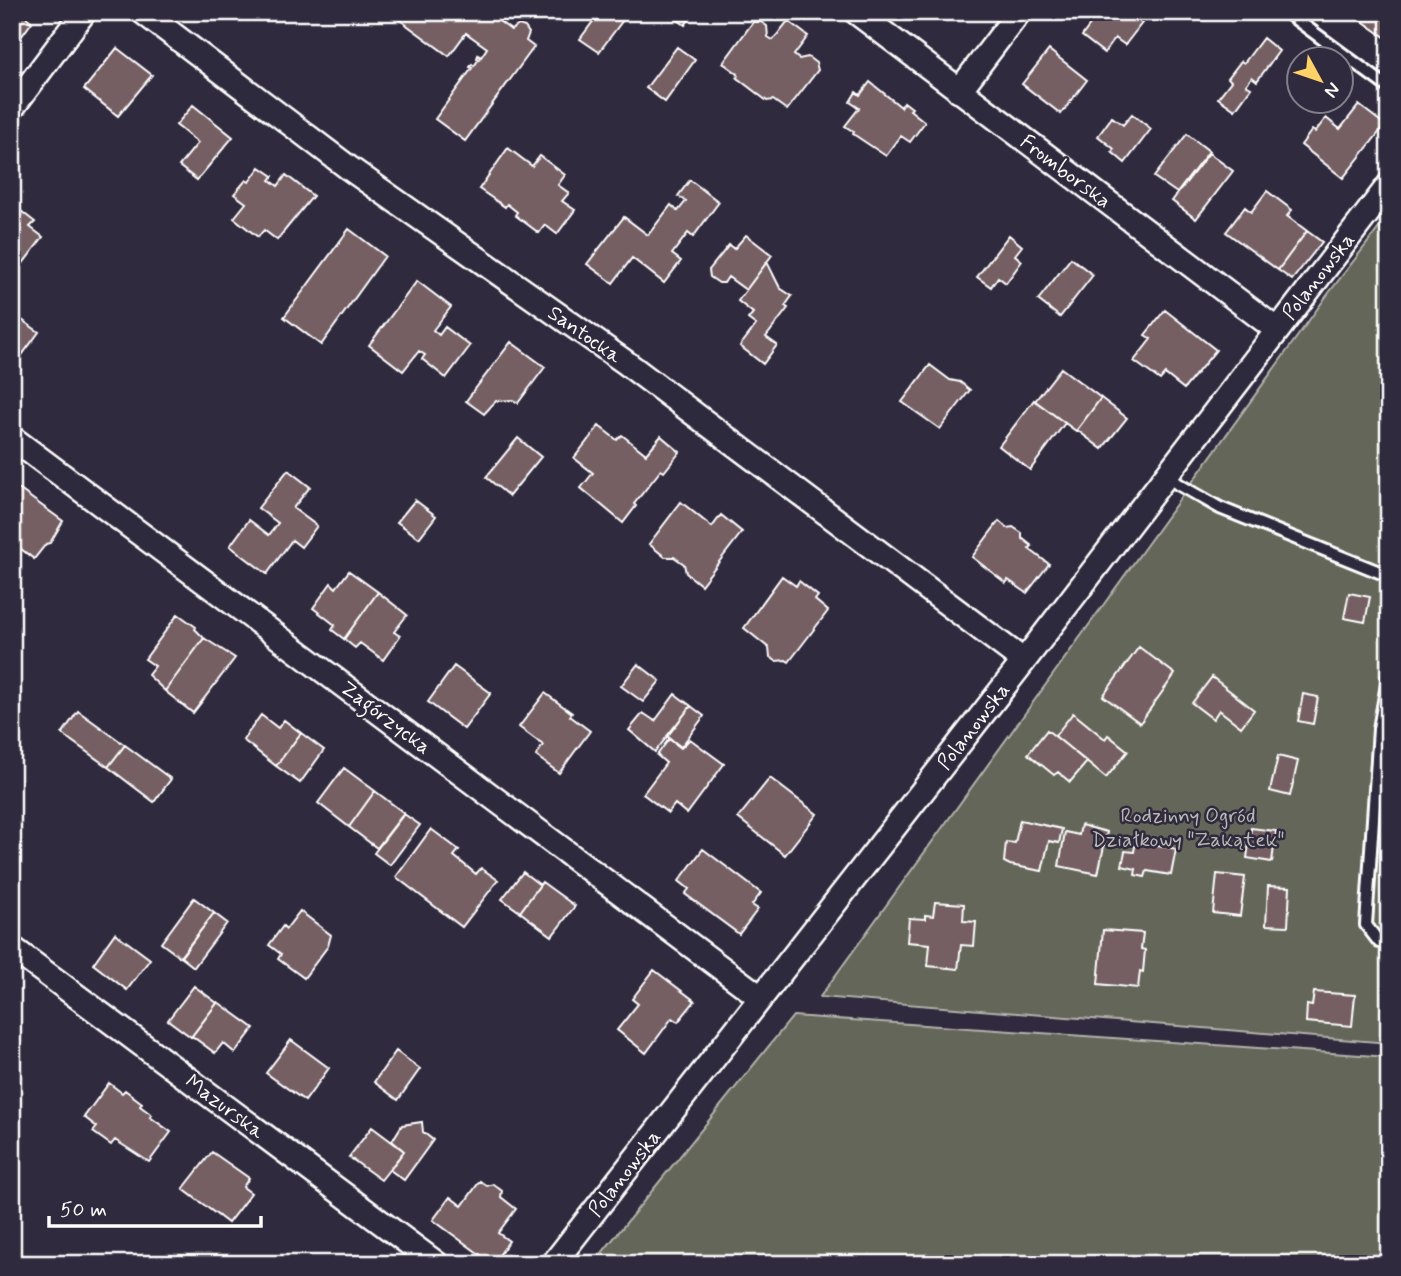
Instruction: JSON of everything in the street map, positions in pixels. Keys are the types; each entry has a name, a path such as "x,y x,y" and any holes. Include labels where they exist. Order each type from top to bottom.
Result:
{"street":[{"path":"12,108 84,12"},
{"name":"Santocka","path":"143,12 349,168 625,362 1024,660"},
{"name":"Fromborska","path":"856,12 1277,330"},
{"path":"959,91 1019,12"},
{"name":"Polanowska","path":"554,1264 1389,185"},
{"name":"Zagórzycka","path":"12,438 760,997"},
{"name":"Mazurska","path":"12,948 437,1264"}],"lane":[{"path":"1286,12 1389,88"},
{"path":"1164,477 1220,508 1389,576"},
{"path":"1389,673 1379,729 1366,925 1379,942 1389,944"}],"green space":[{"name":"Rodzinny Ogród Działkowy \"Zakątek\"","path":"1389,215 1389,1043 820,997 1328,294"},
{"path":"793,1016 1389,1057 1389,1264 593,1264"}],"building":[{"path":"12,12 29,12 26,17 32,22 21,37 14,32 12,35"},
{"path":"389,12 487,12 511,30 519,25 525,27 529,33 526,41 534,47 465,141 435,119 472,68 472,64 474,66 479,59 478,55 481,57 487,48 466,33 449,56"},
{"path":"600,12 629,12 599,52 580,39"},
{"path":"667,12 694,12 685,25"},
{"path":"1080,12 1127,12 1142,23 1125,45 1115,38 1104,53 1082,36 1093,21"},
{"path":"1367,12 1389,12 1389,40 1361,20"},
{"path":"788,21 808,36 794,55 799,59 808,57 816,63 818,70 787,110 773,100 767,101 737,78 738,74 723,63 753,22 761,22 767,26 768,37 773,40"},
{"path":"1263,38 1279,51 1257,81 1252,77 1246,85 1251,88 1235,110 1218,98 1231,81 1228,78 1241,61 1244,63"},
{"path":"677,47 695,60 665,102 646,88"},
{"path":"117,48 152,75 118,116 84,89"},
{"path":"1049,50 1087,80 1061,114 1022,84"},
{"path":"870,82 901,107 904,102 925,122 910,142 901,136 886,156 845,126 859,108 850,102 856,92 860,95"},
{"path":"193,105 233,137 197,180 179,166 198,143 176,125"},
{"path":"1359,105 1385,125 1343,178 1301,145 1312,130 1315,132 1326,118 1340,129 1350,116 1356,116"},
{"path":"1132,114 1151,129 1125,163 1112,152 1114,149 1098,136 1112,117 1123,125"},
{"path":"1187,134 1209,151 1177,193 1154,177"},
{"path":"508,148 532,166 540,156 565,175 558,185 569,193 562,201 575,210 557,234 545,225 539,233 515,215 517,212 507,204 505,207 479,189"},
{"path":"1209,153 1233,171 1196,219 1172,201"},
{"path":"260,167 273,176 270,180 278,186 286,175 313,196 277,240 264,230 258,237 234,218 246,203 234,194 246,180 249,182"},
{"path":"690,180 719,202 693,237 688,233 672,254 681,261 664,283 632,258 613,283 587,264 624,217 648,235 671,205 678,211 686,201 678,196"},
{"path":"1267,191 1292,210 1287,216 1307,231 1278,270 1226,232 1245,207 1251,212"},
{"path":"12,204 35,222 30,227 43,237 12,278"},
{"path":"349,229 385,256 321,345 284,317"},
{"path":"1307,231 1322,242 1292,280 1278,270"},
{"path":"746,235 772,255 746,290 728,277 724,283 719,283 710,277 709,270 729,245 734,249"},
{"path":"1009,235 1022,246 1015,255 1022,261 1006,283 998,277 991,287 977,277"},
{"path":"1071,258 1093,275 1060,317 1038,300"},
{"path":"767,262 780,288 792,296 785,306 788,308 766,337 777,345 763,364 740,346 756,325 748,319 753,313 738,301"},
{"path":"417,281 451,307 433,330 439,335 445,327 470,346 446,378 422,359 425,355 419,351 403,371 369,345"},
{"path":"1165,310 1216,350 1184,389 1165,374 1160,380 1134,361 1151,339 1145,335"},
{"path":"12,313 39,332 22,355 12,348"},
{"path":"511,342 545,367 518,403 513,400 496,401 484,414 466,401"},
{"path":"930,365 950,380 960,382 970,390 940,429 902,402"},
{"path":"1061,368 1101,398 1076,431 1035,401"},
{"path":"1101,398 1127,418 1102,449 1077,430"},
{"path":"1034,400 1065,423 1030,470 999,446"},
{"path":"599,426 617,440 622,435 646,454 661,436 680,452 664,472 661,470 634,504 636,506 623,523 581,488 593,473 574,458"},
{"path":"518,438 541,457 509,496 486,477"},
{"path":"288,470 310,487 293,508 317,526 301,547 292,540 267,574 230,546 249,520 269,535 278,523 258,508"},
{"path":"16,487 63,521 50,543 46,544 34,559 12,542 12,491"},
{"path":"415,500 436,516 419,538 397,522"},
{"path":"681,502 712,527 721,515 742,532 701,585 686,573 684,564 674,557 665,557 649,544"},
{"path":"999,521 1007,528 1013,527 1022,533 1022,538 1032,546 1029,549 1049,564 1027,593 1008,580 1006,583 972,557"},
{"path":"349,571 378,592 344,639 332,630 335,625 313,608 331,583 336,588"},
{"path":"782,576 796,586 799,581 818,596 815,600 828,611 789,662 776,661 770,657 769,648 744,628"},
{"path":"378,592 407,615 394,632 400,636 383,660 360,643 355,648 344,639"},
{"path":"1349,593 1370,597 1365,622 1344,618"},
{"path":"178,614 196,627 204,638 165,691 148,675 155,666 145,659"},
{"path":"204,638 235,658 193,713 165,691"},
{"path":"1139,647 1175,674 1140,723 1103,696"},
{"path":"638,664 660,681 643,702 621,686"},
{"path":"454,666 491,693 464,729 428,702"},
{"path":"1212,677 1254,710 1241,727 1219,710 1213,719 1192,703"},
{"path":"545,693 572,713 570,716 590,731 559,773 536,756 543,745 519,727"},
{"path":"675,694 691,706 655,752 629,730 643,713 655,721"},
{"path":"1303,694 1318,697 1313,724 1298,721"},
{"path":"691,706 704,716 681,747 667,736"},
{"path":"78,711 125,745 108,767 62,734"},
{"path":"1073,713 1105,739 1108,735 1128,751 1106,778 1055,736"},
{"path":"261,715 278,728 284,720 301,733 276,766 243,740"},
{"path":"1047,730 1087,762 1070,782 1058,772 1054,775 1028,754"},
{"path":"301,733 324,750 300,783 276,766"},
{"path":"669,739 681,748 690,739 724,764 687,814 675,804 668,813 643,794 666,763 657,755"},
{"path":"125,745 171,779 154,802 108,767"},
{"path":"1278,756 1298,761 1290,796 1270,791"},
{"path":"344,768 375,791 349,827 318,803"},
{"path":"770,778 817,814 785,855 738,818"},
{"path":"375,791 404,813 377,848 349,827"},
{"path":"404,814 420,825 390,865 374,853"},
{"path":"1020,820 1062,829 1059,843 1049,841 1042,871 1004,862 1006,842 1015,843"},
{"path":"1081,825 1107,832 1098,874 1059,866 1065,832 1079,835"},
{"path":"1251,828 1276,831 1272,862 1247,858"},
{"path":"431,829 459,850 454,856 476,874 481,868 498,880 462,927 396,877"},
{"path":"1136,840 1176,849 1171,875 1147,871 1145,877 1135,875 1136,869 1122,866 1125,851 1134,852"},
{"path":"703,849 761,893 752,905 758,909 739,934 685,894 689,889 679,881"},
{"path":"523,872 540,885 520,912 502,899"},
{"path":"1217,874 1245,877 1240,916 1213,913"},
{"path":"542,882 575,906 552,936 520,912"},
{"path":"1268,886 1290,887 1288,926 1266,925"},
{"path":"194,898 214,913 180,957 161,943"},
{"path":"935,902 964,904 963,921 976,922 974,946 961,945 958,969 928,966 930,944 907,942 909,918 925,919 925,915 933,916"},
{"path":"300,911 331,935 328,946 304,978 278,959 281,954 269,945 283,926 286,929"},
{"path":"214,913 227,923 194,967 181,957"},
{"path":"1103,930 1143,933 1143,972 1140,971 1138,988 1098,984"},
{"path":"115,933 150,959 127,990 93,964"},
{"path":"654,970 695,1001 678,1022 672,1018 646,1053 617,1030 638,1004 632,999"},
{"path":"194,986 217,1003 191,1037 168,1020"},
{"path":"1314,992 1355,995 1352,1026 1306,1022 1307,1005 1312,1006"},
{"path":"218,1002 254,1028 235,1053 223,1043 215,1053 192,1036"},
{"path":"291,1040 329,1068 305,1101 266,1073"},
{"path":"396,1051 420,1069 398,1100 374,1082"},
{"path":"109,1083 122,1093 125,1090 142,1103 140,1106 152,1115 150,1117 171,1132 149,1162 115,1140 111,1145 93,1132 97,1127 84,1117"},
{"path":"422,1122 423,1132 433,1140 404,1180 390,1170 404,1151 392,1141 402,1125"},
{"path":"372,1127 404,1151 381,1180 349,1157"},
{"path":"212,1152 249,1178 243,1187 251,1193 228,1223 183,1189"},
{"path":"480,1181 487,1186 493,1184 502,1191 501,1197 516,1209 498,1233 509,1241 493,1264 433,1220 450,1197 462,1206"}]}
